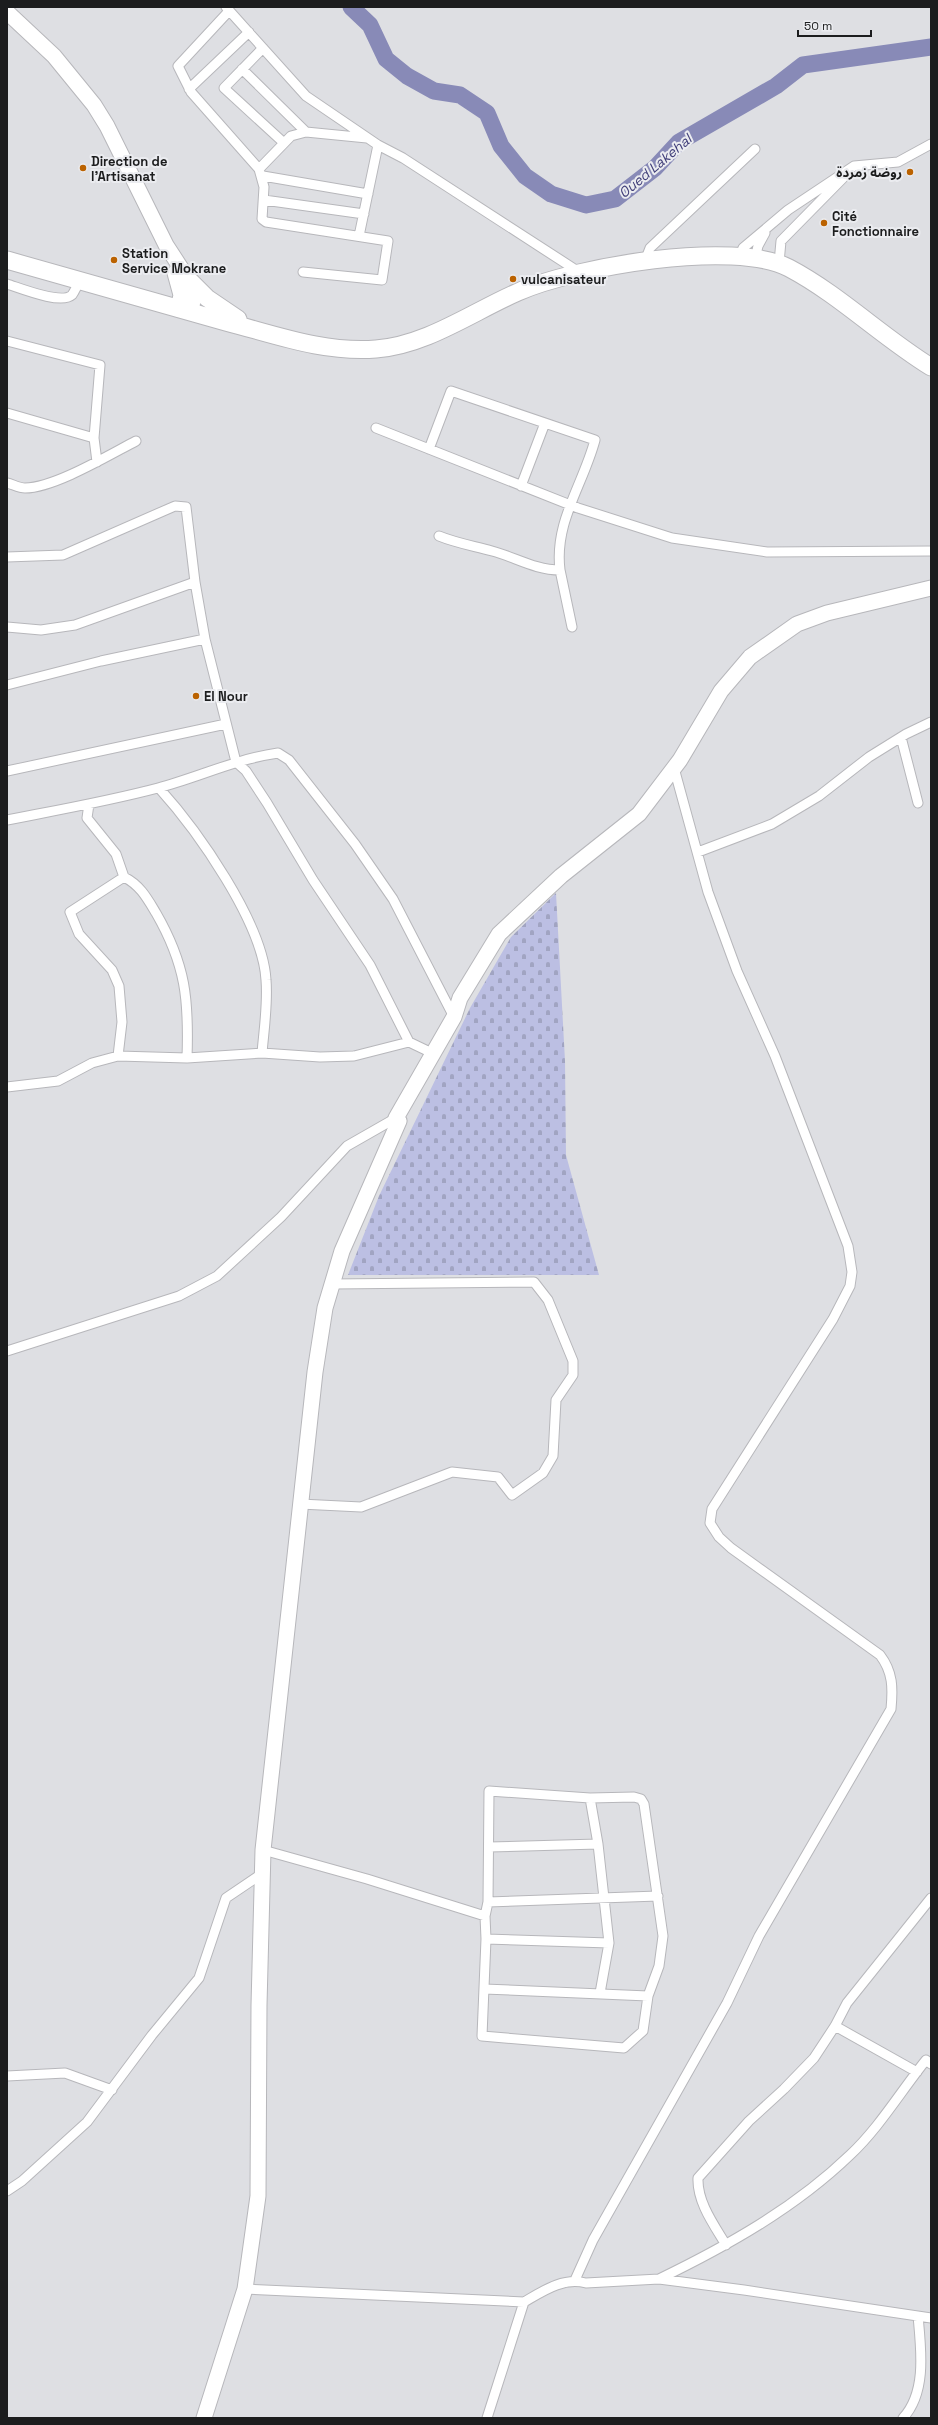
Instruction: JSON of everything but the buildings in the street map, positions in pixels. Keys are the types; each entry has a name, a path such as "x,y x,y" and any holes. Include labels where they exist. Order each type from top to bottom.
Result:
{"highway":[{"path":"7,260 281,338 333,349 378,349 421,339 494,303 547,281 580,272 645,261 712,256 747,258 779,263 827,291 931,367"},
{"path":"188,279 218,307 256,330"}],"main road":[{"path":"7,12 54,56 94,105 107,126 166,245 188,279 193,300 185,310"},
{"path":"166,245 180,285 185,310"},
{"path":"204,2418 245,2289 258,2196 259,1998 263,1850 315,1372 325,1308 342,1251 399,1120 396,1118 454,1017 460,998 499,934 561,876 639,814 674,768 721,691 750,657 797,624 827,613 931,588"}],"street":[{"path":"302,272 382,280 388,241 266,222 262,219 264,200 261,173 190,89 178,66 228,9 306,96 378,145 403,158 580,272"},
{"path":"190,89 249,32"},
{"path":"263,48 224,88 284,143"},
{"path":"242,69 306,132"},
{"path":"261,173 284,143 297,133 306,132 369,138"},
{"path":"770,226 758,246 747,258 743,248 788,210 854,166 898,162 931,144"},
{"path":"359,236 378,145"},
{"path":"645,261 650,248 755,149"},
{"path":"779,263 781,241 854,166"},
{"path":"261,173 368,194"},
{"path":"264,200 364,214"},
{"path":"7,284 55,298 66,298 72,294 80,281"},
{"path":"7,341 100,365 94,438 97,462"},
{"path":"429,449 451,391 595,440 569,505 558,548 560,570 572,627"},
{"path":"7,413 94,438"},
{"path":"521,486 545,424"},
{"path":"376,428 569,505 672,538 767,552 931,551"},
{"path":"7,483 25,488 50,482 97,462 136,441"},
{"path":"7,557 63,555 175,506 186,507 195,582 205,639 236,762 246,771 313,880 370,965 409,1042 432,1053"},
{"path":"439,536 458,544 498,553 545,570 560,570"},
{"path":"7,627 41,630 75,625 195,582"},
{"path":"7,685 101,660 205,639"},
{"path":"698,852 772,824 819,796 869,757 901,737 931,722"},
{"path":"7,771 226,724"},
{"path":"901,737 918,803"},
{"path":"7,820 89,804 159,788 236,762 278,753 289,760 355,844 393,899 454,1017"},
{"path":"575,2280 593,2240 727,2003 759,1936 891,1709 893,1692 891,1675 880,1656 731,1548 719,1537 710,1523 712,1509 731,1477 833,1320 850,1286 852,1272 848,1246 775,1056 737,971 708,892 674,768"},
{"path":"159,788 180,812 206,848 226,880 262,952 266,980 262,1053"},
{"path":"89,804 87,818 116,854 124,877 137,884 167,932 178,958 187,1007 187,1058"},
{"path":"118,1056 122,1022 119,986 112,970 79,934 70,912 124,877"},
{"path":"7,1087 58,1081 92,1063 118,1056 187,1058 262,1053 320,1057 354,1056 409,1042"},
{"path":"7,1351 179,1296 217,1276 281,1217 347,1146 396,1118"},
{"path":"300,1504 361,1507 452,1472 498,1477 512,1495 543,1473 553,1456 556,1400 574,1370 573,1361 548,1300 534,1282 332,1284"},
{"path":"489,1791 590,1798 641,1799 644,1804 663,1936 659,1966 648,1996 643,2031 624,2048 482,2036 486,1939 485,1916 488,1902 489,1847 489,1791"},
{"path":"590,1798 598,1844 609,1943 600,1993"},
{"path":"489,1847 598,1844"},
{"path":"263,1850 367,1879 485,1916"},
{"path":"7,2191 22,2181 87,2122 152,2035 199,1978 226,1898 263,1873"},
{"path":"488,1902 658,1896"},
{"path":"726,2245 712,2222 700,2196 698,2178 749,2121 784,2089 814,2058 835,2026 847,2003 931,1898"},
{"path":"486,1939 609,1943"},
{"path":"484,1989 648,1996"},
{"path":"835,2026 917,2072"},
{"path":"659,2279 726,2245 777,2213 851,2155 917,2072 929,2060"},
{"path":"7,2076 65,2073 112,2090"},
{"path":"245,2289 524,2302 551,2286 575,2280 586,2282 659,2279 931,2318"},
{"path":"487,2418 524,2302"},
{"path":"903,2418 913,2404 920,2386 918,2316"}],"green space":[{"path":"556,893 565,1061 566,1155 599,1275 348,1275 379,1196 470,1008 511,937"}],"waterway":[{"name":"Oued Lakehal","path":"351,7 370,25 386,59 407,76 434,91 460,95 487,113 501,146 525,176 551,194 586,205 615,199 655,168 679,142 776,86 803,65 931,47"}],"place":[{"name":"Direction de l'Artisanat","path":"83,168"},
{"name":"روضة زمردة","path":"910,172"},
{"name":"Cité Fonctionnaire","path":"824,223"},
{"name":"Station Service Mokrane","path":"114,260"},
{"name":"vulcanisateur","path":"513,279"},
{"name":"El Nour","path":"196,696"}]}
